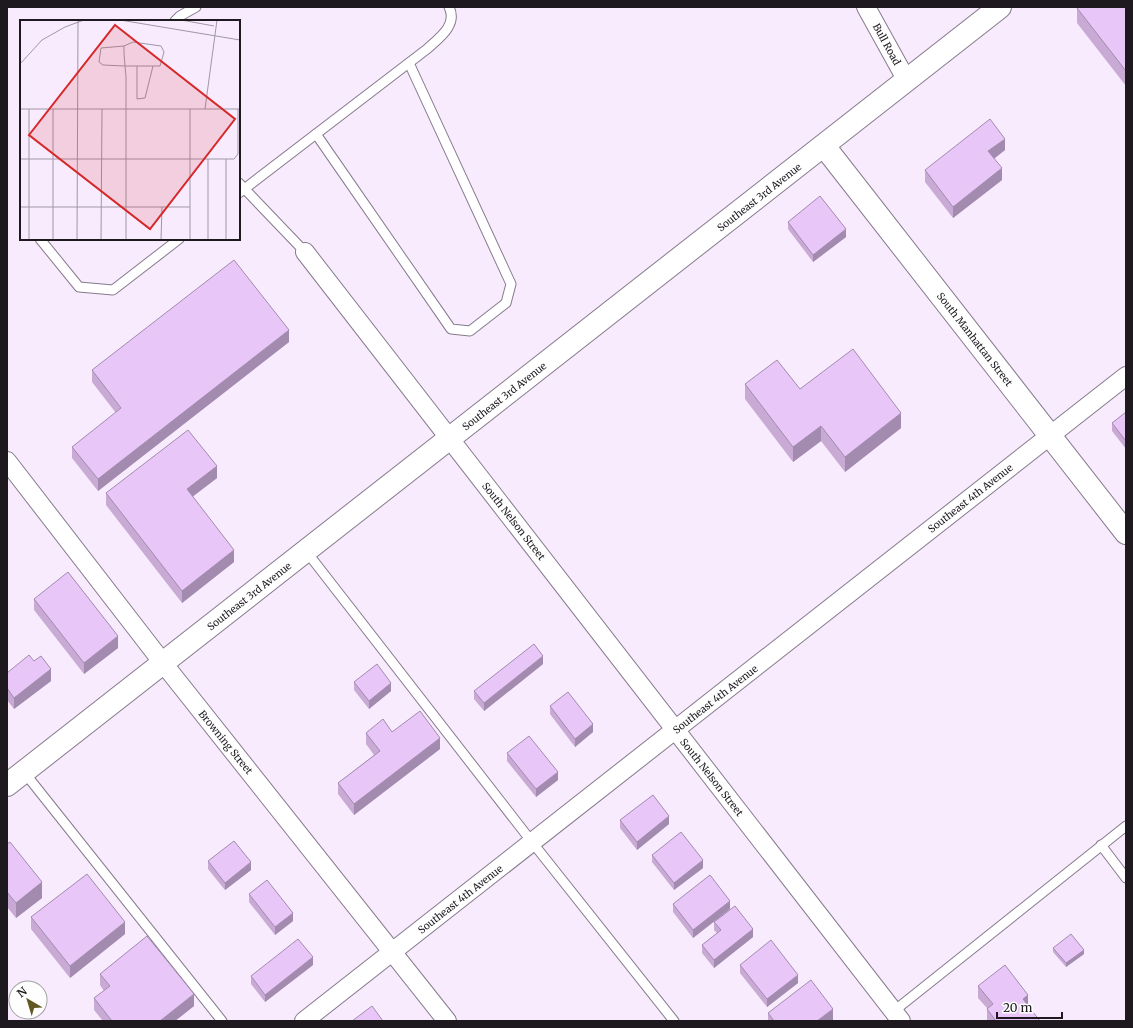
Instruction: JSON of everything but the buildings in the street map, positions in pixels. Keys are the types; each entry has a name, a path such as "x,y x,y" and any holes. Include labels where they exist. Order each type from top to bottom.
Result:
{"main road":[{"name":"Southeast 3rd Avenue","path":"7,785 1000,7"},
{"name":"South Manhattan Street","path":"824,146 1126,533"}],"street":[{"name":"Bull Road","path":"866,7 907,81"},
{"name":"South Nelson Street","path":"305,252 675,730 892,1018"},
{"name":"Southeast 4th Avenue","path":"304,1021 1126,376"},
{"name":"Browning Street","path":"7,461 163,663 447,1021"}],"lane":[{"path":"176,20 196,7"},
{"path":"305,252 241,188 316,134 427,50 448,30 452,13 449,7"},
{"path":"316,134 451,329 470,330 506,303 510,284 409,64"},
{"path":"41,240 79,287 113,290 178,240"},
{"path":"306,551 532,842 674,1021"},
{"path":"24,772 222,1021"},
{"path":"892,1018 1126,826"},
{"path":"1101,846 1126,878"}]}
